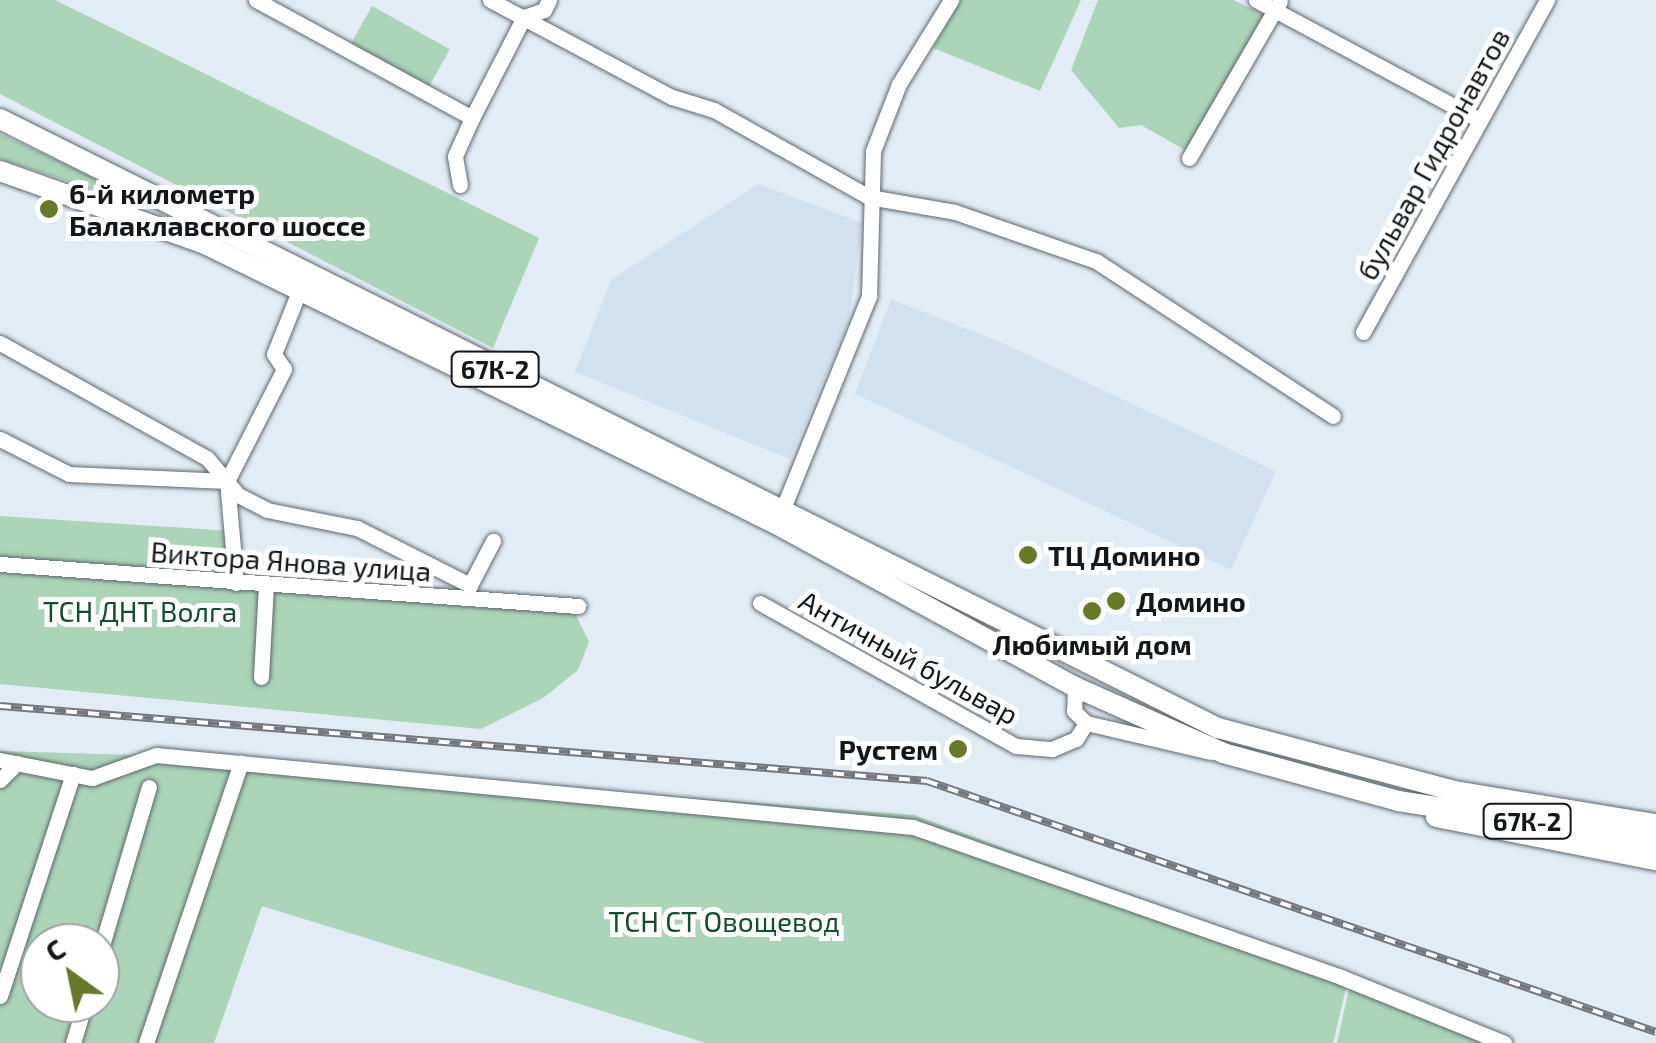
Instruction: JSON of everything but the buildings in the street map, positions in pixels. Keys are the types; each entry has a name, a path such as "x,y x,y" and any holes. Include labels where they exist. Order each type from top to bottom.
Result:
{"main road":[{"name":"67К-2","path":"6,124 1109,679 1218,728 1454,791 1656,824"},
{"name":"67К-2","path":"0,171 206,244 780,515 1076,687 1223,752 1398,801 1656,841"},
{"path":"1076,687 1083,680 1109,679"},
{"path":"1398,801 1473,829 1656,860"}],"street":[{"path":"256,0 472,118"},
{"path":"490,0 672,96 763,135 803,164 870,197 955,212 1096,261 1334,416"},
{"path":"460,185 455,156 472,118 524,17 544,10 549,0"},
{"path":"780,515 869,296 873,150 899,84 950,0"},
{"path":"1256,0 1278,4 1478,119"},
{"name":"бульвар Гидронавтов","path":"1363,332 1547,0"},
{"path":"1190,158 1278,4"},
{"path":"236,583 227,481 284,369 274,354 300,290"},
{"path":"0,343 207,458 227,481 267,510 356,528 470,585 493,541"},
{"path":"0,439 69,474 227,481"},
{"name":"Виктора Янова улица","path":"0,564 578,606"},
{"path":"261,677 266,585"},
{"name":"Античный бульвар","path":"760,603 1016,746 1052,749 1076,739 1086,723"},
{"path":"1076,687 1074,711 1086,723 1223,752"},
{"path":"0,760 92,778 156,755 913,827 1342,977 1504,1043"},
{"path":"0,780 17,763"},
{"path":"146,1043 241,763"},
{"path":"0,996 73,774"},
{"path":"109,923 149,787"}],"shaded area":[{"path":"758,184 862,223 849,321 790,459 575,372 611,280"},
{"path":"891,299 1005,344 1276,471 1231,570 855,394"}],"green space":[{"path":"0,0 55,0 539,238 493,348 0,94"},
{"path":"960,0 1081,0 1040,91 933,48"},
{"path":"1098,0 1233,0 1266,15 1187,151 1141,125 1119,128 1071,70"},
{"path":"372,6 450,49 427,90 349,47"},
{"path":"0,134 186,220 0,159"},
{"name":"ТСН ДНТ Волга","path":"0,516 232,531 231,587 575,613 589,642 578,670 543,698 481,729 0,684"},
{"name":"ТСН СТ Овощевод","path":"0,751 135,755 914,815 1349,975 1333,1043 706,1043 262,906 214,1043 0,1043"},
{"path":"1349,989 1493,1043 1337,1043"}],"railway":[{"path":"0,706 927,781 1656,1032"}],"place":[{"name":"6-й километр Балаклавского шоccе","path":"49,209"},
{"name":"ТЦ Домино","path":"1028,555"},
{"name":"Домино","path":"1116,601"},
{"name":"Любимый дом","path":"1092,611"},
{"name":"Рустем","path":"958,749"}]}
